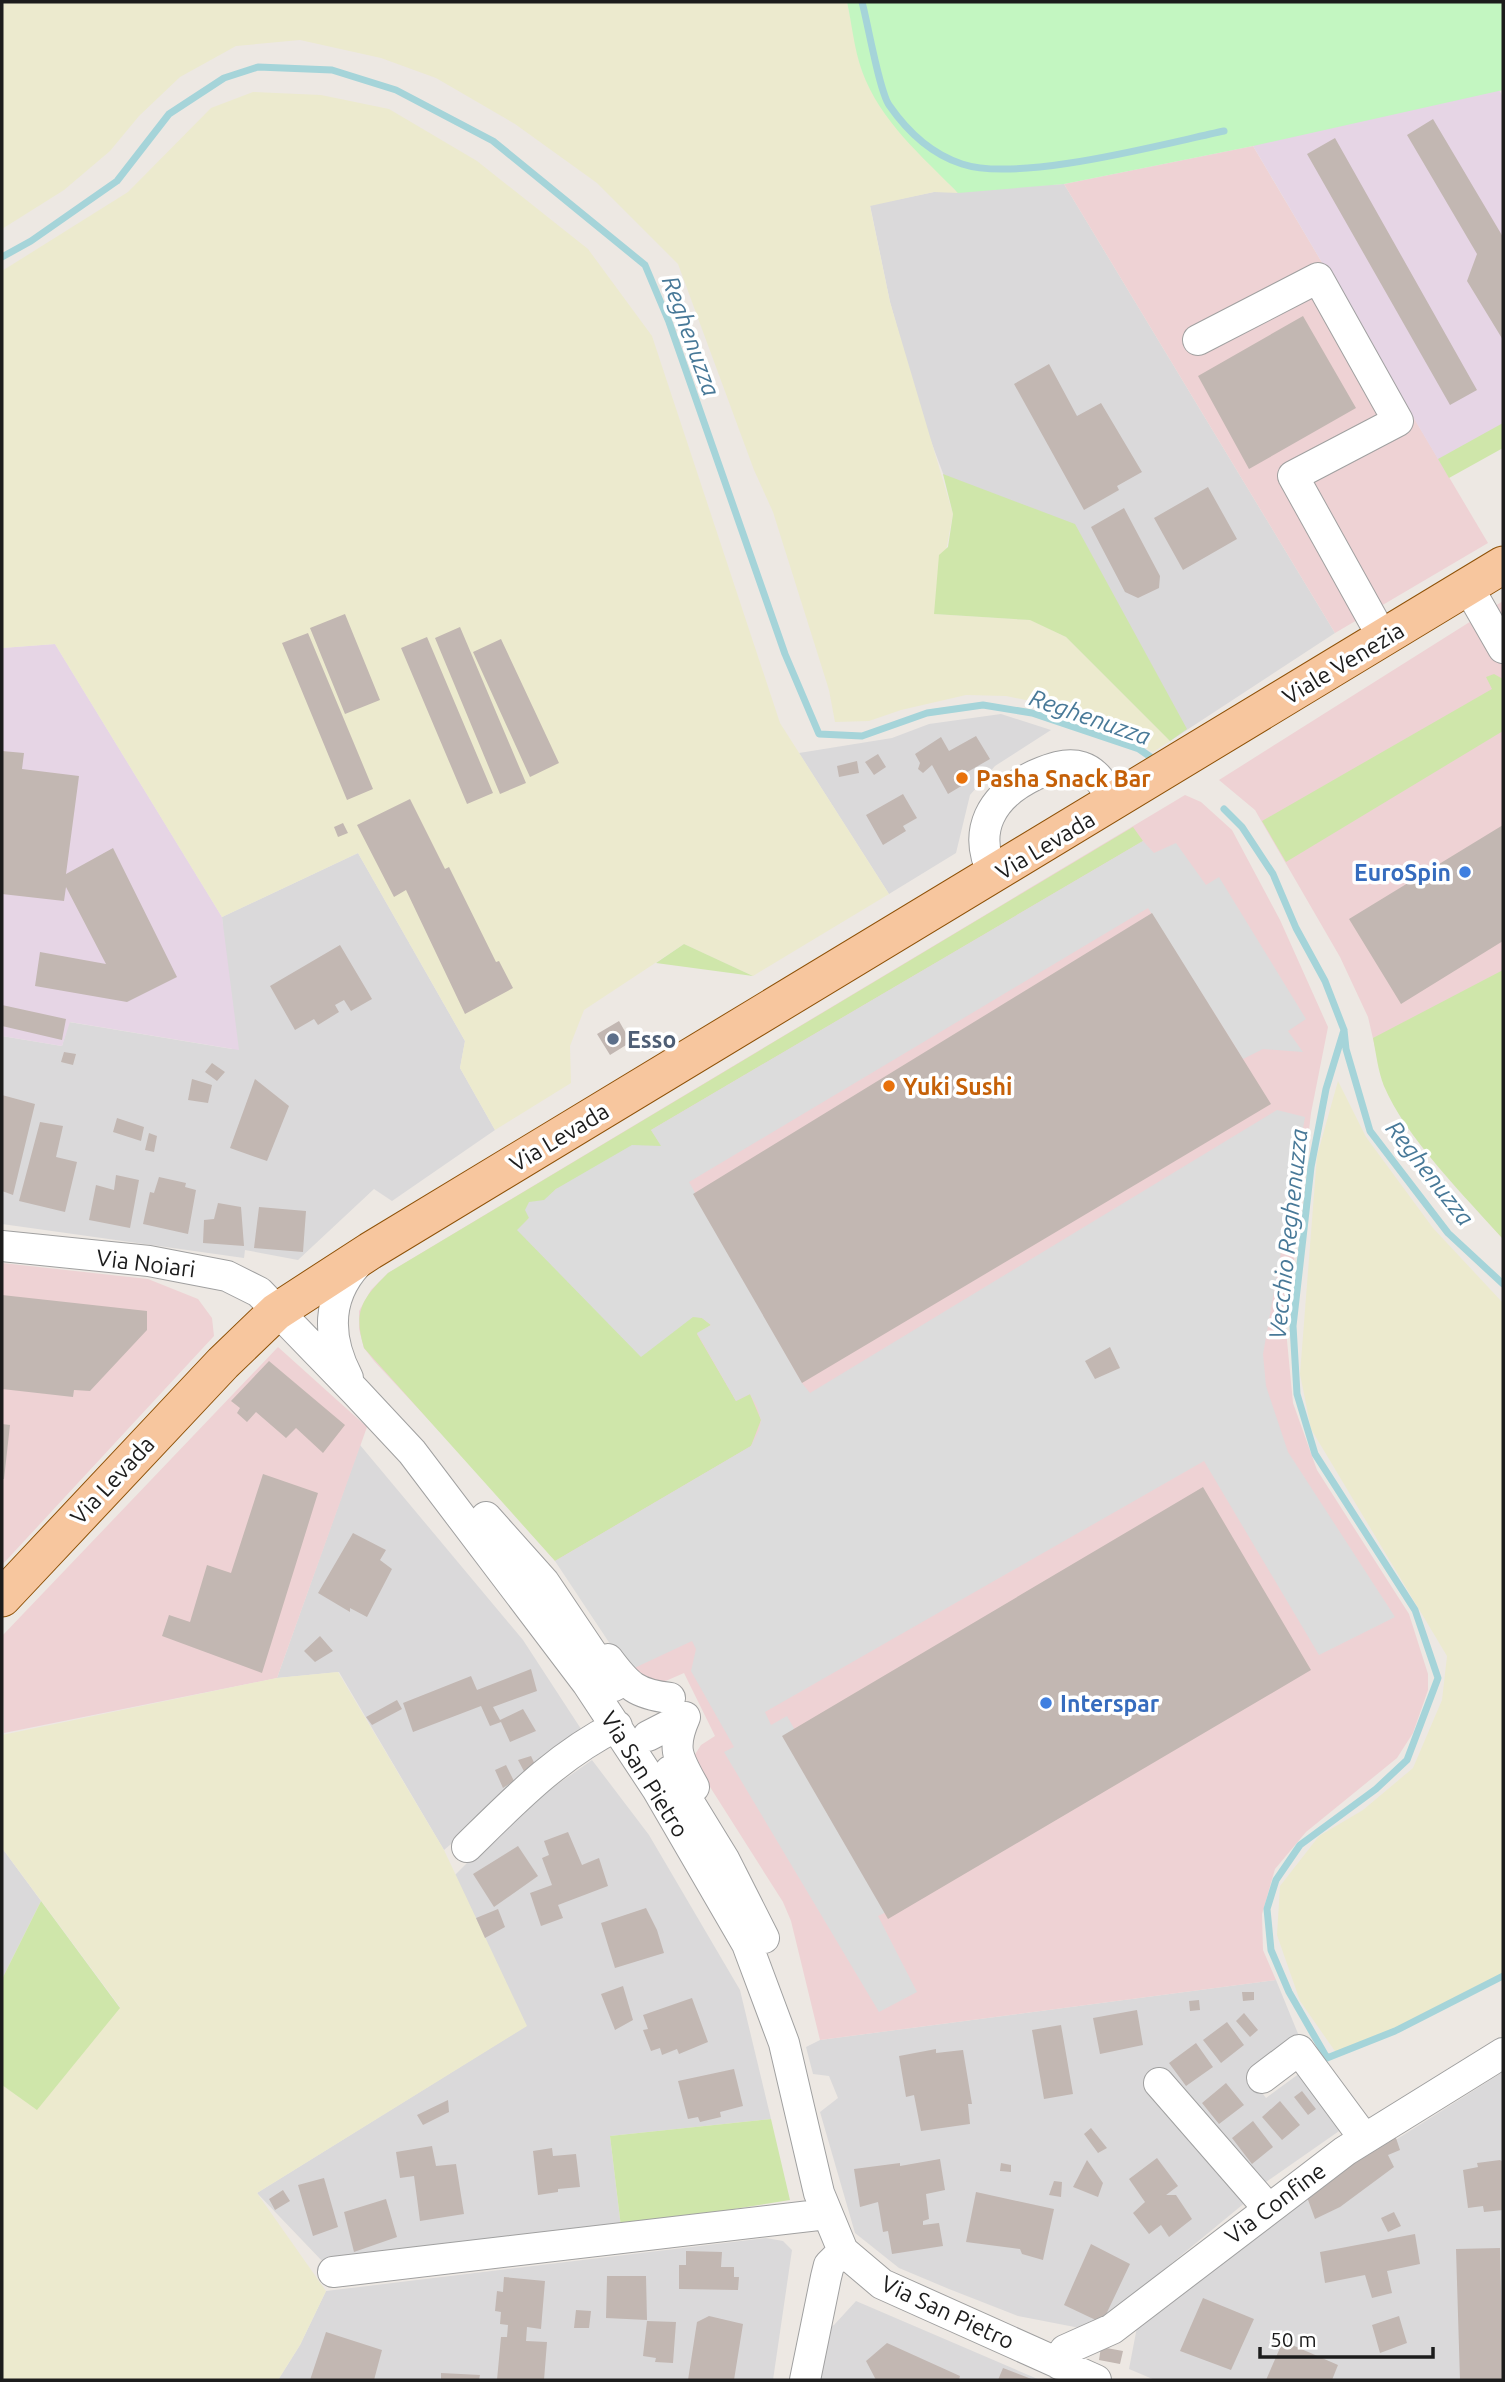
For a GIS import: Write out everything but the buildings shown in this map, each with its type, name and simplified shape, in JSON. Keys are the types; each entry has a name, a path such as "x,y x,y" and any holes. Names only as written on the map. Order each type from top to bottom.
{"main road":[{"name":"Viale Venezia","path":"1182,761 1503,565"},
{"name":"Via Levada","path":"2,1598 223,1363 276,1312 370,1251 1182,761"}],"street":[{"path":"1198,340 1318,278 1398,421 1293,476 1383,638"},
{"path":"1468,587 1503,648"},
{"path":"994,876 985,859 982,842 990,813 1003,795 1023,781 1053,767 1082,767 1097,776 1114,803"},
{"name":"Via Noiari","path":"2,1246 196,1268 227,1276 259,1292 276,1312"},
{"name":"Via San Pietro","path":"355,1391 335,1345 335,1299 342,1280 370,1251"},
{"name":"Via San Pietro","path":"276,1312 412,1452 544,1623 634,1728 694,1853 747,1944 785,2043 819,2193 843,2251 882,2284 1096,2380"},
{"path":"412,1452 472,1502 544,1582 634,1728 724,1859 763,1933 777,1988 785,2043"},
{"path":"544,1582 560,1590 625,1682 645,1695 677,1708"},
{"path":"467,1847 534,1781 590,1740 634,1728 677,1708"},
{"path":"677,1708 678,1759 725,1840 724,1859"},
{"path":"1262,2078 1298,2050 1364,2138"},
{"name":"Via Confine","path":"1059,2364 1065,2350 1112,2329 1267,2207 1364,2138 1503,2053"},
{"path":"1159,2083 1267,2207"},
{"path":"333,2272 827,2214"},
{"path":"805,2380 829,2265 843,2251"}],"shaded area":[{"path":"2,2 847,2 862,71 939,173 958,193 934,192 870,206 890,302 953,514 934,614 1031,620 1066,637 1170,741 1153,752 1093,718 1056,706 1006,696 966,695 901,710 869,721 835,722 829,690 773,512 754,470 678,264 597,183 515,124 436,78 381,58 300,40 236,46 180,77 139,116 110,151 64,190 2,229"},
{"path":"1487,69 1503,97 1503,439 1445,471 1236,117"},
{"path":"253,92 321,95 389,109 477,161 588,249 652,336 780,723 889,894 753,976 684,944 584,1010 570,1046 571,1083 495,1130 460,1068 465,1041 358,853 222,917 55,644 2,648 2,271 128,192 211,108"},
{"path":"1253,146 1488,543 1335,633 1064,184"},
{"path":"1064,184 1335,633 1170,741 947,484 923,420 890,302 870,205 934,192"},
{"path":"1503,601 1503,1239 1447,1176 1384,1086 1368,1017 1340,957 1255,810 1219,780"},
{"path":"55,644 222,917 239,1050 70,1022 62,1046 2,1036 2,648"},
{"path":"1001,714 1051,730 995,766 970,795 956,853 889,894 799,753 892,738 929,724"},
{"path":"1185,795 1201,802 1232,830 1280,920 1328,1027 1311,1113 1286,1330 1293,1403 1317,1470 1409,1614 1428,1674 1428,1690 1413,1733 1397,1758 1306,1832 1275,1869 1262,1914 1263,1950 1276,1980 820,2040 791,1921 783,1902 698,1768 694,1756 701,1745 715,1736 684,1673 661,1683 628,1671 566,1573 364,1348 359,1329 359,1311 371,1290 388,1273"},
{"path":"1143,841 1154,853 1176,843 1206,885 1219,877 1306,1019 1288,1031 1303,1052 1263,1049 1243,1059 1148,908 689,1182 810,1393 1277,1110 1305,1117 1263,1354 1266,1386 1288,1452 1395,1617 1319,1655 1204,1461 765,1712 771,1725 787,1716 895,1908 878,1916 917,1992 879,2012 724,1752 734,1747 691,1671 696,1649 692,1641 628,1671 555,1561 751,1446 761,1420 757,1407 750,1394 736,1401 697,1333 711,1325 702,1318 693,1317 641,1357 517,1230 529,1218 525,1210 529,1202 544,1200 556,1189 632,1145 661,1146 651,1130"},
{"path":"358,853 465,1041 460,1068 495,1130 392,1201 374,1189 298,1260 245,1250 244,1258 2,1224 2,1036 62,1046 69,1022 232,1049 222,917"},
{"path":"1338,1081 1366,1137 1433,1228 1503,1303 1503,1976 1395,2031 1337,2054 1300,2001 1277,1935 1280,1886 1319,1836 1363,1810 1413,1768 1442,1700 1447,1656 1311,1429 1300,1374 1317,1156"},
{"path":"2,1263 148,1279 198,1299 212,1318 214,1336 2,1565"},
{"path":"278,1347 367,1427 277,1678 4,1733 2,1636"},
{"path":"360,1445 523,1640 583,1732 444,1850 339,1672 277,1678"},
{"path":"338,1672 444,1850 527,2026 257,2193 326,2291 300,2345 278,2380 2,2380 2,2085 37,2109 120,2007 2,1848 2,1735 277,1678"},
{"path":"592,1760 649,1835 740,1990 771,2119 610,2136 621,2227 324,2263 257,2193 526,2026 455,1875 518,1812"},
{"path":"2,1848 41,1901 2,1979"},
{"path":"1276,1980 1299,2036 1249,2075 1266,2098 1300,2073 1342,2129 1263,2184 1165,2068 1147,2082 1247,2201 1127,2300 1085,2329 1018,2316 949,2289 899,2268 855,2233 820,2112 838,2098 829,2076 813,2074 806,2047 820,2040"},
{"path":"1503,2072 1503,2380 1155,2380 1129,2369 1137,2327 1272,2218"},
{"path":"766,2238 783,2241 792,2250 773,2380 278,2380 300,2345 326,2291"},
{"path":"856,2301 1040,2380 816,2380 824,2329 834,2325"}],"green space":[{"path":"847,2 1503,2 1503,90 1253,146 1064,184 958,193 903,137 870,89 859,63"},
{"path":"1503,423 1503,448 1449,478 1438,459"},
{"path":"943,474 1075,524 1187,729 1170,741 1066,637 1030,620 934,614 939,555 948,547 953,514"},
{"path":"1494,674 1503,679 1503,731 1286,862 1262,821 1492,689 1486,677"},
{"path":"1133,827 1143,841 651,1130 662,1146 556,1189 518,1230 641,1356 693,1316 702,1318 711,1325 697,1334 736,1401 750,1394 761,1420 751,1446 555,1561 364,1348 360,1315 372,1290 388,1273"},
{"path":"684,944 753,976 656,963"},
{"path":"1503,970 1503,1239 1438,1166 1393,1105 1384,1086 1373,1038"},
{"path":"41,1901 120,2008 37,2110 2,2085 2,1979"},
{"path":"771,2119 790,2200 621,2227 610,2136"}],"waterway":[{"path":"862,2 878,72 889,105 904,124 930,148 962,164 987,169 1054,165 1091,160 1224,131"},
{"name":"Reghenuzza","path":"2,257 31,241 117,181 169,114 224,78 258,67 332,70 396,90 493,141 645,265 669,322 785,654 819,734 862,736 927,713 983,705 1032,713 1139,749 1155,760"},
{"name":"Reghenuzza","path":"1224,809 1242,827 1273,874 1296,928 1325,981 1344,1030 1346,1049 1370,1131 1448,1233 1503,1284"},
{"name":"Vecchio Reghenuzza","path":"1344,1030 1326,1089 1311,1167 1293,1326 1297,1394 1315,1454 1415,1610 1438,1678 1407,1760 1376,1789 1300,1845 1276,1880 1267,1909 1271,1950 1289,1992 1327,2058 1395,2031 1503,1976"}],"place":[{"name":"Pasha Snack Bar","path":"962,778"},
{"name":"EuroSpin","path":"1465,872"},
{"name":"Esso","path":"613,1039"},
{"name":"Yuki Sushi","path":"889,1086"},
{"name":"Interspar","path":"1046,1703"}]}
